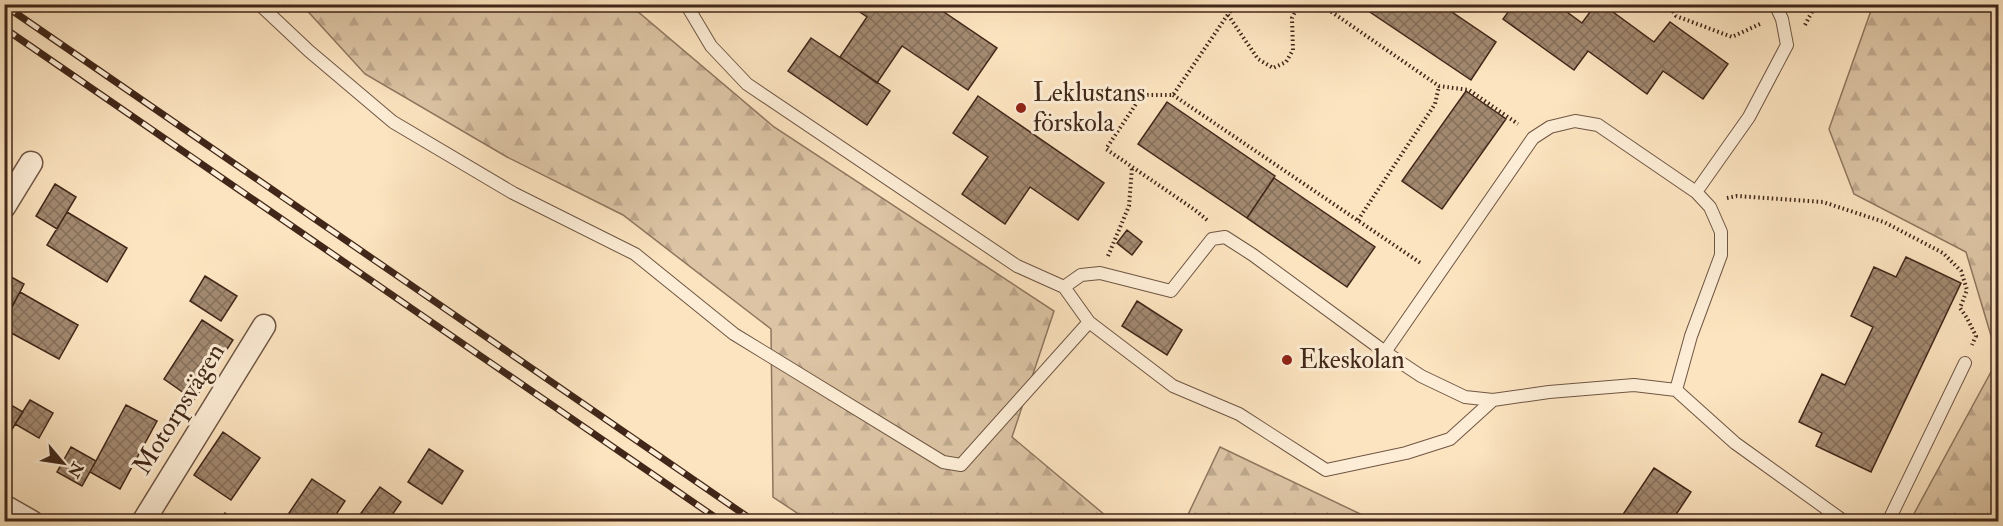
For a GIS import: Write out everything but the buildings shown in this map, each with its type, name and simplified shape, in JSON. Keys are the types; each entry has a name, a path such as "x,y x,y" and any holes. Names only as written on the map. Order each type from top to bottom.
{"street":[{"path":"4,207 31,164"},
{"name":"Motorpsvägen","path":"143,522 264,326"},
{"path":"4,506 32,522"}],"lane":[{"path":"259,4 309,51 393,122 513,193 634,254 734,334 943,462 961,465 1089,322"},
{"path":"686,4 711,46 747,84 1017,266 1064,287 1089,322 1173,386 1239,414 1326,470 1406,453 1450,439 1493,400"},
{"path":"1696,192 1749,117 1787,45 1777,9"},
{"path":"1385,352 1536,137 1550,127 1575,121 1598,125 1696,192 1710,207 1721,232 1721,255 1691,336 1676,390"},
{"path":"1064,287 1081,275 1100,273 1171,291 1212,239 1225,237 1385,352 1421,376 1465,397 1493,400 1549,392 1634,385 1676,390 1735,442 1845,522"},
{"path":"1888,522 1965,363"}],"path":[{"path":"1173,95 1235,4"},
{"path":"1228,15 1258,58 1273,68 1286,62 1293,50 1292,18 1299,4"},
{"path":"1320,4 1439,86 1469,90 1536,137"},
{"path":"1668,4 1676,16 1732,38 1777,9"},
{"path":"1358,220 1435,104 1439,86"},
{"path":"1225,237 1195,210 1106,149 1142,95 1173,95 1438,274"},
{"path":"1100,273 1129,206 1132,167"},
{"path":"1706,203 1737,196 1823,202 1884,222 1943,253 1960,270 1966,290 1960,308 1976,336 1965,363"}],"green space":[{"path":"302,5 630,5 774,127 1054,311 1012,437 1112,521 809,521 773,497 771,329 623,215 507,157 365,74"},
{"path":"1873,5 1998,5 1998,359 1966,252 1854,194 1829,129"},
{"path":"1998,359 1998,508 1992,521 1910,521"},
{"path":"1220,447 1375,521 1185,521"}],"railway":[{"path":"4,5 755,522"},
{"path":"4,28 722,522"}],"place":[{"name":"Leklustans förskola","path":"1021,108"},
{"name":"Ekeskolan","path":"1287,360"}]}
